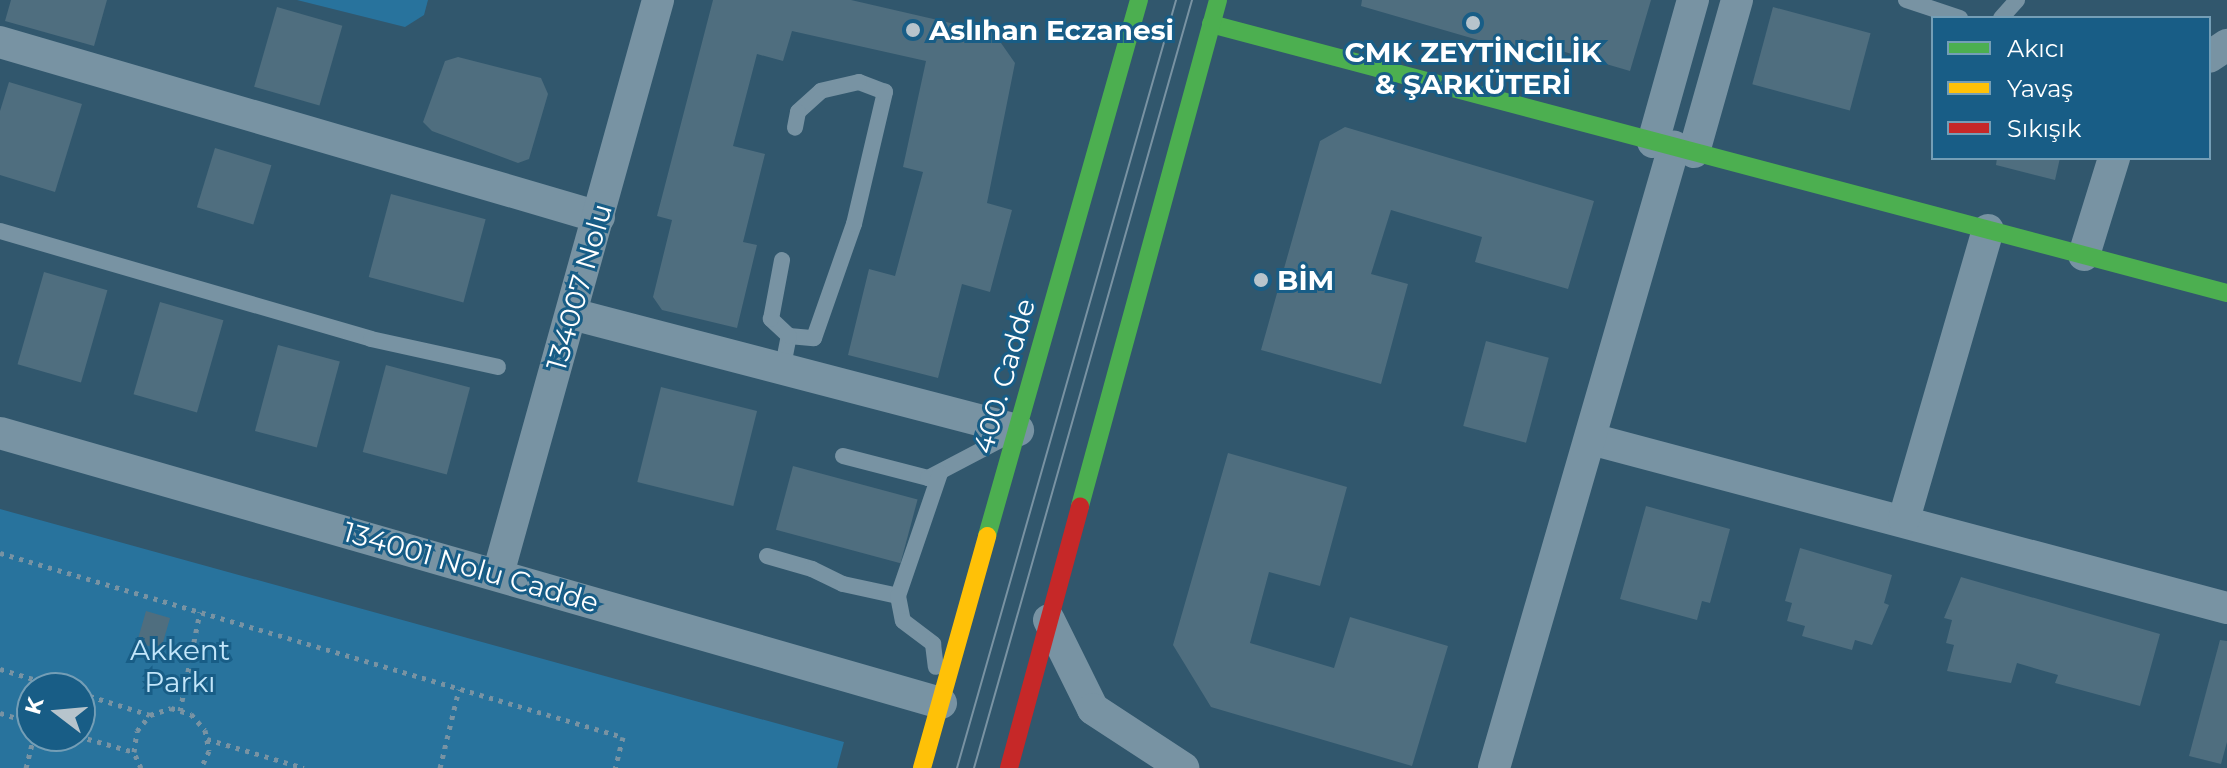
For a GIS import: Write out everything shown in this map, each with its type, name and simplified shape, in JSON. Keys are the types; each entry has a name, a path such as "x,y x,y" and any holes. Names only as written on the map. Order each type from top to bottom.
{"main road":[{"path":"1118,0 1138,3"},
{"path":"1009,768 1218,0"},
{"name":"400. Cadde","path":"922,768 1138,3"},
{"path":"1211,24 2227,293"}],"street":[{"name":"134007 Nolu","path":"498,574 658,0"},
{"path":"1673,147 1693,0"},
{"path":"1494,768 1673,147 1737,0"},
{"path":"0,42 599,217"},
{"path":"2084,255 2113,160"},
{"path":"1904,519 1988,230"},
{"path":"572,314 1018,430"},
{"name":"134001 Nolu Cadde","path":"0,433 941,703"},
{"path":"1591,439 1904,519 2227,608"},
{"path":"1049,620 1093,709 1181,768"}],"lane":[{"path":"1906,0 1954,16"},
{"path":"2003,16 2017,0"},
{"path":"782,260 771,319 789,336 814,338 854,224 885,92 859,82 821,91 798,112 795,128"},
{"path":"0,231 371,339 498,367"},
{"path":"782,371 789,336"},
{"path":"843,456 928,478 1018,430"},
{"path":"940,473 898,596 903,621 933,644 941,703"},
{"path":"767,556 843,584 898,596"}],"path":[{"path":"0,553 623,737 615,768"},
{"path":"180,711 200,612"},
{"path":"440,768 459,689"},
{"path":"96,698 150,715 180,711 191,714 207,739 209,751 201,768"},
{"path":"141,768 134,752 137,731 150,715"},
{"path":"207,739 304,768"},
{"path":"96,741 134,752"}],"green space":[{"path":"297,0 428,0 424,15 405,27"},
{"name":"Akkent Parkı","path":"0,509 844,742 837,768 0,768"}],"building":[{"path":"11,0 107,0 94,46 5,21"},
{"path":"713,0 851,0 994,33 1015,63 987,203 1012,210 990,292 962,284 938,378 848,355 869,269 895,276 923,172 903,167 926,61 792,31 783,61 757,54 733,146 765,154 743,242 757,245 737,328 662,310 653,297 672,220 657,216"},
{"path":"1362,0 1651,0 1630,71 1521,39 1516,51 1361,6"},
{"path":"277,7 342,26 319,106 254,87"},
{"path":"1773,7 1871,33 1850,110 1752,84"},
{"path":"458,57 541,78 548,94 529,159 518,163 432,131 423,122 445,61"},
{"path":"9,82 82,104 55,192 0,175 0,111"},
{"path":"1345,127 1594,201 1568,289 1475,262 1482,237 1391,210 1371,274 1408,284 1381,384 1261,350 1320,141"},
{"path":"215,148 271,165 253,225 197,207"},
{"path":"1997,160 2060,160 2055,180 1996,165"},
{"path":"391,194 486,219 463,302 369,277"},
{"path":"44,272 107,290 81,382 18,364"},
{"path":"160,302 223,320 197,412 134,394"},
{"path":"1486,341 1549,358 1526,443 1463,426"},
{"path":"278,345 340,362 317,448 255,431"},
{"path":"386,365 470,388 447,474 363,452"},
{"path":"661,387 757,411 733,506 637,482"},
{"path":"1228,453 1347,487 1320,586 1269,572 1250,643 1334,668 1350,617 1448,646 1412,766 1211,707 1173,645"},
{"path":"793,466 918,499 901,563 776,530"},
{"path":"1646,506 1730,529 1710,603 1702,601 1697,620 1620,599"},
{"path":"1800,548 1892,575 1884,603 1889,605 1872,645 1855,640 1852,650 1802,636 1805,626 1787,621 1792,603 1785,601"},
{"path":"1961,577 2160,634 2140,706 2055,683 2058,675 2017,663 2011,683 1947,671 1954,645 1946,643 1952,620 1944,618"},
{"path":"146,611 170,618 161,650 137,643"},
{"path":"2220,640 2227,641 2227,742 2221,764 2189,756"}],"tram line":[{"path":"957,768 1176,0"},
{"path":"974,768 1192,0"}],"traffic: fast":[{"path":"987,536 1139,0"},
{"path":"1080,506 1218,0"},
{"path":"1211,24 2227,293"}],"traffic: slow":[{"path":"922,768 987,536"}],"traffic: jam":[{"path":"1009,768 1080,506"}],"place":[{"name":"CMK ZEYTİNCİLİK & ŞARKÜTERİ","path":"1473,23"},
{"name":"Aslıhan Eczanesi","path":"913,30"},
{"name":"BİM","path":"1261,280"}]}
